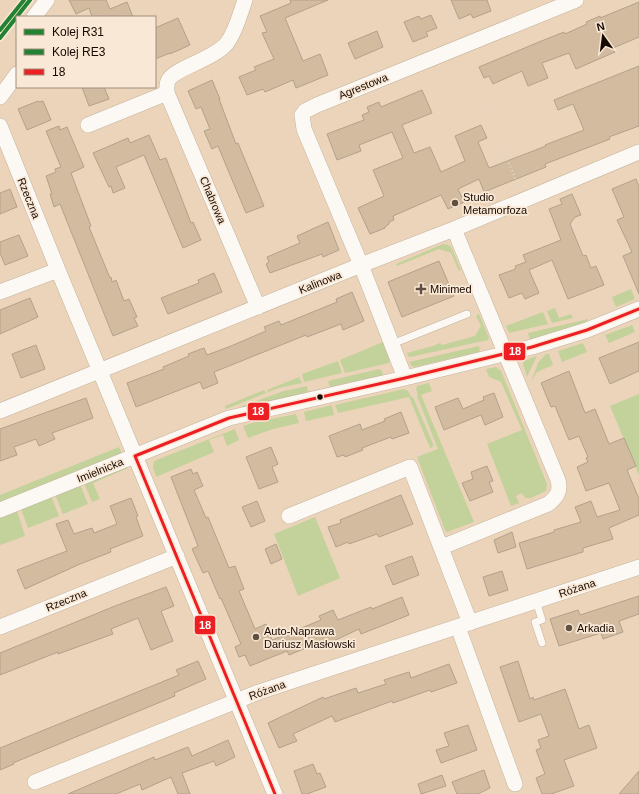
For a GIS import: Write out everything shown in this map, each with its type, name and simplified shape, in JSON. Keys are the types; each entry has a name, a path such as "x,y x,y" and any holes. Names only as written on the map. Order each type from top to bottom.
{"street":[{"path":"35,16 47,0"},
{"path":"88,125 167,93 167,81 170,77 179,71 213,55 227,43 234,32 245,0"},
{"name":"Agrestowa","path":"361,265 304,129 302,115 305,111 317,104 576,0"},
{"path":"0,97 16,75"},
{"name":"Chabrowa","path":"167,93 258,307"},
{"name":"Rzeczna","path":"0,126 275,794"},
{"name":"Kalinowa","path":"0,411 454,229 639,152"},
{"path":"442,547 548,504 556,497 559,488 558,480 454,229"},
{"path":"361,265 408,381"},
{"path":"0,292 58,270"},
{"name":"Imielnicka","path":"0,510 230,418 408,381 505,353 532,347 587,330 639,309"},
{"path":"289,516 410,467 442,547 464,625 515,784"},
{"name":"Rzeczna","path":"0,627 177,556"},
{"name":"Różana","path":"35,782 259,692 639,567"}],"lane":[{"path":"392,344 467,314"},
{"path":"536,602 542,620 535,622 542,643"}],"path":[{"path":"444,0 459,38"},
{"path":"466,55 521,191"},
{"path":"408,381 435,445 435,448 415,456"}],"green space":[{"path":"443,244 451,247 461,270 459,271 451,253 439,249 397,266 396,264"},
{"path":"631,289 635,299 616,307 612,297"},
{"path":"555,308 559,318 571,314 573,318 552,323 547,311"},
{"path":"543,312 548,324 509,333 506,326"},
{"path":"479,314 489,338 488,340 410,357 408,356 407,353 440,343 442,345 475,336 481,326 476,316"},
{"path":"588,319 586,322 530,340 528,333"},
{"path":"632,325 635,332 609,343 605,335"},
{"path":"383,342 390,358 389,363 345,373 340,360"},
{"path":"583,343 587,352 562,362 558,351"},
{"path":"479,346 480,352 414,367 409,362"},
{"path":"546,354 549,354 553,365 537,372 531,382 538,363"},
{"path":"537,356 527,377 523,364 524,361"},
{"path":"338,361 342,373 304,382 302,374"},
{"path":"496,367 501,371 547,484 546,491 531,498 525,498 522,493 516,496 519,503 511,506 487,444 522,430 501,382 489,377 486,369"},
{"path":"379,369 382,371 383,375 330,387 328,381"},
{"path":"299,377 302,383 268,392 267,390"},
{"path":"429,383 432,391 421,395 474,522 447,532 417,457 438,449 417,396 416,389 417,386"},
{"path":"307,386 308,392 241,408 242,406 284,391"},
{"path":"404,389 408,391 411,397 413,397 433,447 430,448 409,397 338,413 335,405"},
{"path":"264,390 266,393 226,409 225,406"},
{"path":"639,394 639,475 610,406"},
{"path":"332,405 334,415 306,421 304,412"},
{"path":"296,414 299,423 273,429 248,438 243,426 256,422"},
{"path":"235,429 239,440 227,446 223,435 209,440 214,452 156,477 153,467 154,461"},
{"path":"119,447 123,456 0,506 0,495"},
{"path":"127,467 128,468 93,483 100,499 92,502 83,480"},
{"path":"79,482 88,504 63,514 54,492"},
{"path":"50,493 59,516 28,528 20,506"},
{"path":"16,508 25,536 0,545 0,514"},
{"path":"315,517 340,578 298,596 274,534"}],"building":[{"path":"69,0 106,0 110,9 127,2 133,16 92,16 89,8 76,14"},
{"path":"290,0 328,0 285,18 303,61 320,54 328,75 296,88 293,80 265,92 263,89 247,95 239,77 256,70 254,67 274,59 262,33 267,32 260,16 291,3"},
{"path":"451,0 487,0 491,11 473,18 471,14 459,19"},
{"path":"639,2 639,37 613,48 615,52 576,69 569,53 542,63 548,78 528,86 522,71 493,84 489,76 484,78 479,67 564,32 565,34 587,24 586,22 600,16 600,18"},
{"path":"431,15 437,28 426,32 428,36 413,42 404,22 419,16 421,19"},
{"path":"178,18 190,45 156,59 156,28"},
{"path":"377,31 383,47 355,59 348,43"},
{"path":"639,66 639,126 545,164 546,167 484,192 479,179 458,189 464,202 448,209 441,195 393,216 394,220 389,222 385,228 370,234 358,208 384,196 373,170 403,158 392,132 359,145 361,151 337,160 327,134 364,120 362,115 369,112 367,107 379,102 381,107 422,90 432,113 402,125 414,153 430,147 441,172 465,161 455,136 481,125 487,138 478,142 489,168 584,130 573,104 558,110 554,100"},
{"path":"212,80 236,144 238,143 264,206 246,213 218,146 212,149 204,131 210,129 201,107 196,109 188,91"},
{"path":"82,88 104,88 109,99 89,106"},
{"path":"38,101 43,101 51,120 27,130 18,109"},
{"path":"59,126 60,130 67,127 84,167 71,173 91,226 89,227 112,282 116,280 124,301 129,299 137,317 134,318 138,326 113,336 60,204 54,207 50,194 52,194 46,176 56,172 55,169 61,167 46,131"},
{"path":"149,135 160,160 166,158 191,223 193,222 201,240 183,248 144,155 116,167 125,188 113,193 111,186 109,187 93,153 128,138 130,143"},
{"path":"636,179 639,187 639,294 623,256 632,252 617,220 624,217 612,189"},
{"path":"10,189 17,207 0,214 0,193"},
{"path":"572,194 581,215 575,217 570,224 583,256 586,255 591,268 596,266 604,285 568,299 552,260 529,270 539,293 525,299 522,293 509,298 499,275 513,270 516,268 515,266 526,262 523,255 561,240 549,209 562,204 560,199"},
{"path":"328,222 339,250 323,257 322,254 270,273 266,264 269,262 267,257 300,243 297,236"},
{"path":"19,235 28,256 5,265 0,253 0,242"},
{"name":"Minimed","path":"439,261 454,296 402,317 388,282"},
{"path":"214,273 222,292 168,314 161,298 199,283 198,280"},
{"path":"352,292 364,321 343,330 341,324 307,337 306,335 214,372 218,383 203,389 200,382 136,407 127,383 164,369 163,367 189,356 188,354 204,348 207,355 231,346 266,331 264,327 279,321 281,325 337,302 336,299"},
{"path":"30,298 38,317 0,334 0,310"},
{"path":"639,342 639,371 610,384 599,358"},
{"path":"36,345 45,369 21,378 12,354"},
{"path":"569,371 585,413 595,409 609,444 624,438 636,466 627,470 639,499 639,515 609,528 613,539 583,548 583,552 527,569 519,543 581,522 575,507 591,501 597,517 620,510 609,483 586,491 577,467 588,462 586,458 588,457 579,436 569,440 555,406 551,407 541,383"},
{"path":"494,393 503,417 485,425 481,415 444,430 435,407 458,398 463,409 484,400 483,397"},
{"path":"86,398 93,418 52,433 55,439 39,446 36,439 14,447 17,455 0,461 0,429"},
{"path":"401,412 409,433 392,439 391,437 375,443 362,448 363,450 345,457 344,455 337,457 329,436 360,424 362,430 385,421 384,419"},
{"path":"271,447 278,464 272,467 278,482 259,489 246,457"},
{"path":"487,466 493,481 489,482 493,492 470,501 462,483 473,479 471,472"},
{"path":"191,469 193,474 197,472 203,486 194,490 206,518 208,517 229,568 235,566 244,589 239,591 255,629 266,624 272,640 321,620 319,616 333,610 338,620 402,597 409,615 361,634 359,629 325,645 323,641 289,655 287,651 250,666 245,655 239,657 235,647 241,644 221,598 220,599 208,571 203,573 192,549 198,546 171,477"},
{"path":"401,495 413,524 379,537 377,534 336,547 328,527 341,523 340,520"},
{"path":"131,498 138,516 136,517 143,536 110,549 111,552 80,564 25,589 17,570 67,551 56,524 68,520 74,534 92,528 94,533 117,524 110,506"},
{"path":"257,501 265,521 251,527 242,507"},
{"path":"512,532 516,547 498,553 494,540"},
{"path":"276,544 282,559 271,564 265,549"},
{"path":"412,556 419,575 393,585 385,566"},
{"path":"502,571 508,590 489,596 483,577"},
{"path":"166,587 174,606 161,611 173,641 151,650 138,618 111,629 113,634 58,654 58,652 0,675 0,653"},
{"path":"639,596 639,614 619,621 623,632 603,639 601,633 559,646 550,619 578,610 580,615"},
{"path":"198,661 206,679 174,693 175,696 13,763 14,764 0,770 0,748 179,675 176,670"},
{"path":"518,661 530,699 533,697 534,700 565,689 579,729 589,725 597,748 564,760 574,786 551,794 542,794 536,778 545,774 536,750 541,748 538,740 549,736 541,714 519,722 500,667"},
{"path":"449,664 457,683 431,692 430,690 393,703 392,701 335,722 332,716 293,734 297,741 279,748 268,723 323,697 324,699 356,688 358,693 386,684 384,680 409,672 411,678"},
{"path":"468,725 477,750 441,763 436,750 449,746 444,733"},
{"path":"228,740 235,757 216,766 214,761 182,773 190,794 178,794 171,777 142,790 140,784 116,794 68,794 154,757 155,760 188,747 192,756"},
{"path":"313,764 317,774 320,773 326,787 307,794 302,794 294,771"},
{"path":"484,770 490,788 478,794 457,794 452,782"},
{"path":"639,771 639,794 619,794"},
{"path":"442,775 446,786 421,794 418,784"}],"rail line":[{"name":"RE3","path":"0,30 24,0"},
{"name":"R31","path":"17,16 30,0"},
{"name":"R31","path":"0,38 16,18"}],"transit line":[{"name":"18","path":"135,456 229,418 405,378 532,347 587,330 639,309"},
{"name":"18","path":"135,456 275,794"}],"place":[{"name":"Studio Metamorfoza","path":"455,203"},
{"name":"Minimed","path":"421,289"},
{"name":"Arkadia","path":"569,628"},
{"name":"Auto-Naprawa Dariusz Masłowski","path":"256,637"}]}
